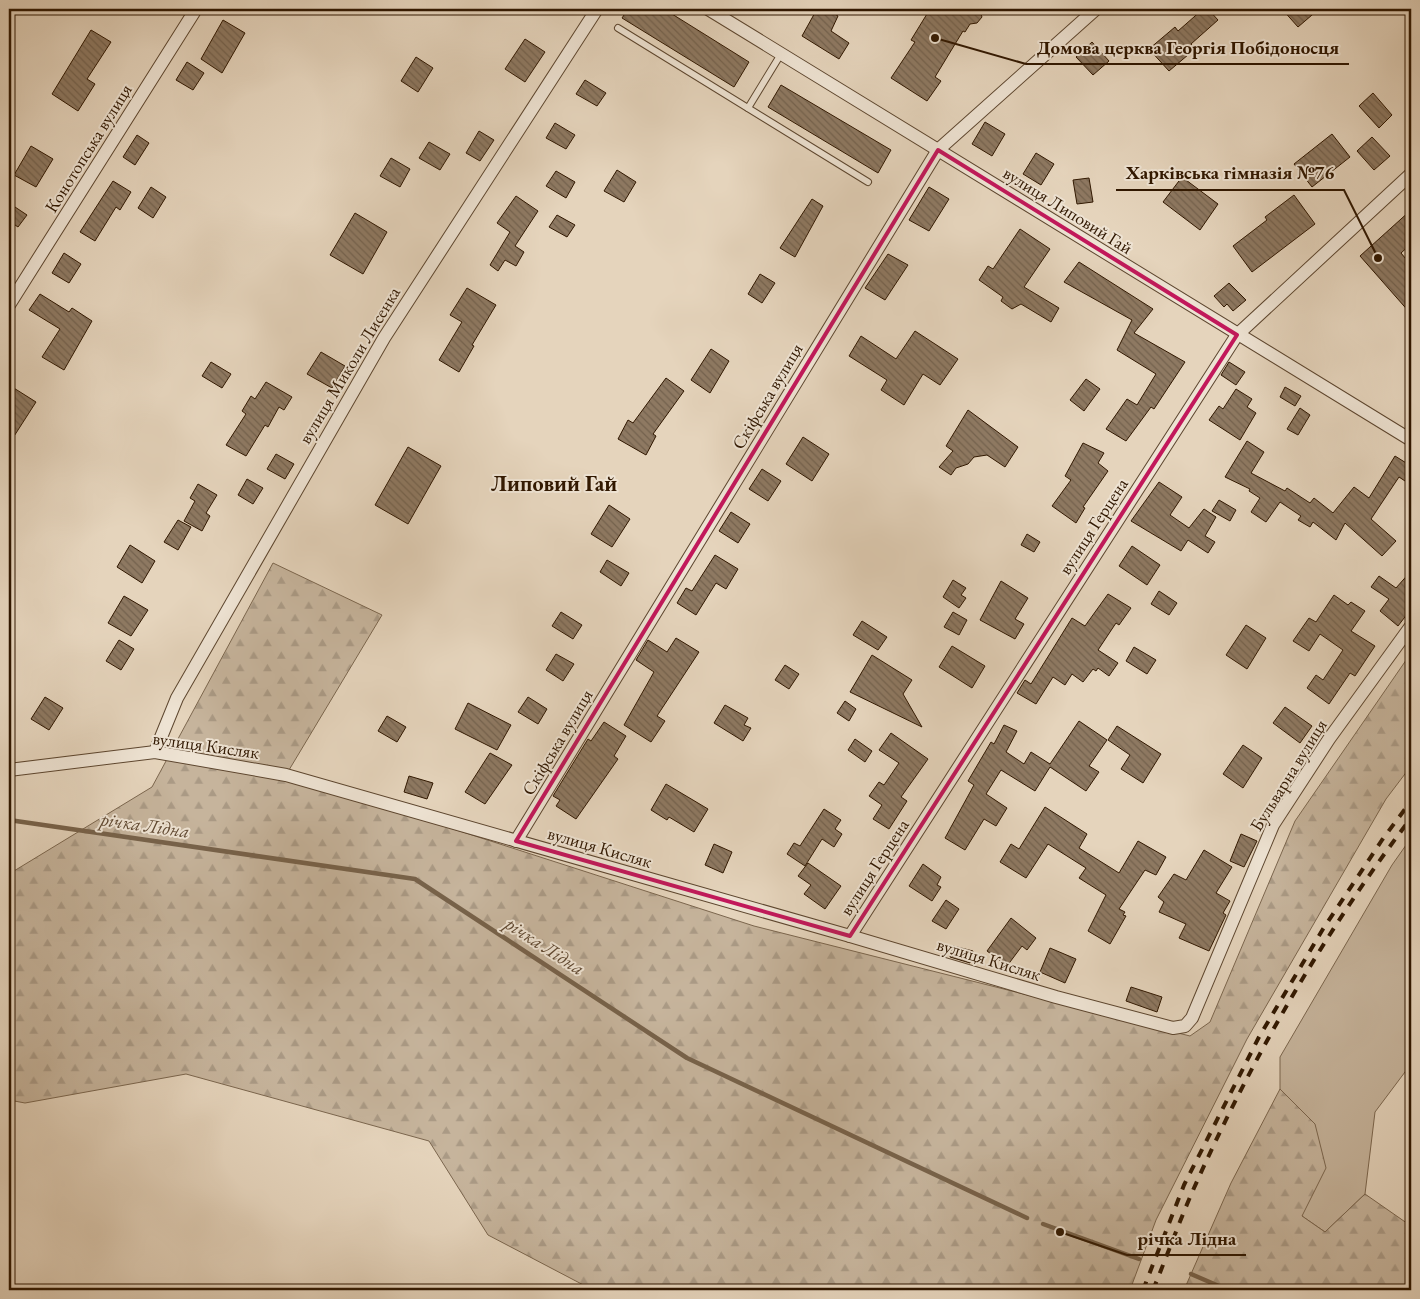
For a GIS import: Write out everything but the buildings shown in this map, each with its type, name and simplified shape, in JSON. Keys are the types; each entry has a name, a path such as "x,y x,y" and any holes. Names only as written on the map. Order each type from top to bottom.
{"street":[{"name":"Конотопська вулиця","path":"9,305 196,9"},
{"name":"вулиця Миколи Лисенка","path":"156,752 176,698 384,338 596,9"},
{"name":"вулиця Липовий Гай","path":"708,9 1411,440"},
{"name":"Скіфська вулиця","path":"516,841 938,150 1096,9"},
{"name":"вулиця Герцена","path":"850,936 1237,334 1411,174"},
{"name":"Бульварна вулиця","path":"1173,1028 1185,1026 1192,1018 1273,825 1329,739 1411,626"},
{"name":"вулиця Кисляк","path":"9,770 156,752 286,775 850,936 1056,997 1173,1028"}],"lane":[{"path":"618,28 868,182"},
{"path":"748,108 781,54"}],"highlighted area":[{"path":"938,150 1237,335 850,936 516,841"}],"green space":[{"path":"273,563 382,615 286,775 754,926 1190,1036 1210,1022 1295,821 1411,653 1411,766 1386,799 1247,1039 1156,1220 1130,1290 593,1290 488,1235 429,1141 186,1074 25,1103 9,1100 9,874 152,787"},
{"path":"1411,838 1411,1064 1375,1112 1365,1194 1325,1232 1302,1216 1280,1089 1280,1057 1392,865"},
{"path":"1280,1089 1315,1124 1326,1168 1302,1216 1325,1232 1365,1194 1411,1226 1411,1290 1184,1290 1231,1183"}],"waterway":[{"name":"річка Лідна","path":"9,820 415,879 687,1058 1027,1218"},
{"name":"річка Лідна","path":"1043,1224 1139,1259"},
{"name":"річка Лідна","path":"1191,1274 1228,1290"}],"railway":[{"path":"1143,1290 1184,1185 1259,1037 1323,929 1382,840 1411,801"},
{"path":"1153,1290 1183,1214 1216,1139 1265,1044 1320,950 1349,905 1411,818"}],"place":[{"name":"Домова церква Георгія Побідоносця","path":"935,38"},
{"name":"Харківська гімназія №76","path":"1378,258"},
{"name":"річка Лідна","path":"1060,1232"}],"district":[{"name":"Липовий Гай","path":"554,483"}]}
